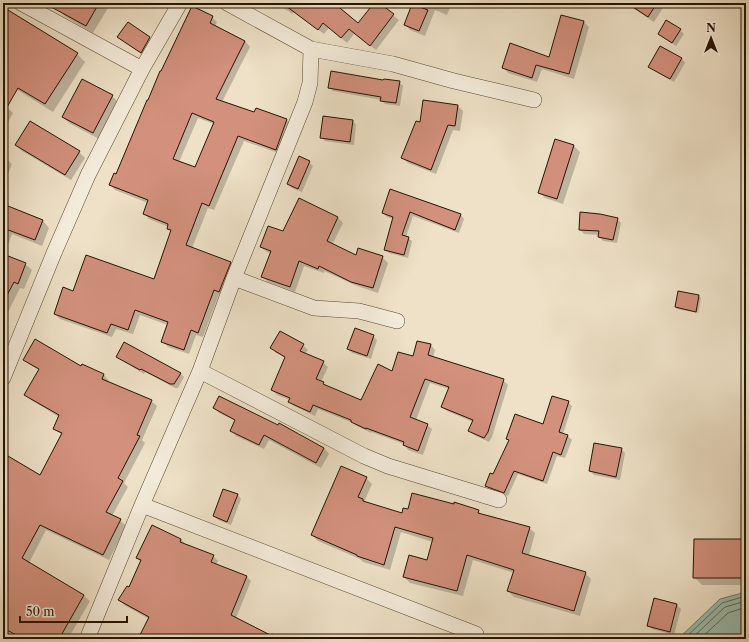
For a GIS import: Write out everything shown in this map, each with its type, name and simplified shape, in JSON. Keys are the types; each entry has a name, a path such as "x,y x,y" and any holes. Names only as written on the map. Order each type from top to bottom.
{"street":[{"path":"21,3 142,69"},
{"path":"3,378 54,253 88,175 142,69 180,3"},
{"path":"227,3 312,49 393,64 454,81 534,100"},
{"path":"87,639 142,505 200,371 234,278 305,102 310,82 312,49"},
{"path":"234,278 314,308 359,311 397,321"},
{"path":"200,371 364,456 388,466 499,500"},
{"path":"142,505 476,634"}],"water":[{"path":"746,592 746,639 678,639 720,599"}],"building":[{"path":"44,3 99,3 86,26"},
{"path":"282,3 334,3 358,23 374,3 379,3 394,14 370,46 349,29 341,38 323,23 318,30"},
{"path":"627,3 657,3 648,17"},
{"path":"412,4 428,10 419,31 404,25"},
{"path":"192,6 213,16 210,23 245,41 216,99 254,112 256,108 287,119 276,150 238,136 209,206 202,203 186,245 231,262 219,292 214,290 198,333 191,330 184,350 161,342 168,322 135,310 128,330 111,324 107,333 54,314 63,287 73,291 86,255 154,279 171,230 167,229 168,224 143,214 148,200 109,185 114,173 116,174 147,100","holes":["192,113 214,122 195,167 173,159"]},
{"path":"8,10 78,53 45,104 18,88 3,114 3,19"},
{"path":"561,15 584,21 569,74 536,65 532,78 502,68 510,43 549,57"},
{"path":"666,20 681,29 672,43 658,34"},
{"path":"128,22 150,37 141,53 117,37"},
{"path":"660,46 682,58 670,79 648,67"},
{"path":"331,71 383,80 400,81 396,103 380,101 381,97 328,88"},
{"path":"82,79 113,95 93,133 62,117"},
{"path":"423,100 458,105 455,126 448,125 431,170 401,158 416,121 420,122"},
{"path":"323,116 353,120 350,142 320,138"},
{"path":"30,121 80,151 65,175 15,145"},
{"path":"555,139 574,145 557,199 538,193"},
{"path":"299,156 310,161 298,189 287,184"},
{"path":"390,189 461,214 455,230 410,212 402,235 409,237 404,255 384,250 393,217 382,213"},
{"path":"299,198 338,217 327,241 356,255 358,248 383,256 373,288 351,282 319,266 318,269 299,261 290,287 261,277 271,251 260,247 268,226 283,231"},
{"path":"3,204 43,220 35,240 3,228"},
{"path":"580,212 618,218 613,240 598,237 599,231 579,230"},
{"path":"3,254 26,263 18,284 14,282 3,303"},
{"path":"678,291 699,295 696,312 675,307"},
{"path":"355,328 374,335 367,356 347,349"},
{"path":"280,331 304,344 300,351 324,361 316,379 324,382 323,384 361,400 378,364 392,371 398,352 413,356 417,341 431,344 428,355 504,379 488,432 484,438 468,431 473,420 441,407 449,387 425,379 410,417 428,424 418,451 403,445 404,442 366,429 351,422 351,420 313,405 310,412 288,402 290,398 271,390 285,357 270,348"},
{"path":"35,339 81,366 82,364 104,374 102,379 152,400 137,435 140,436 118,478 123,481 106,512 121,519 103,555 40,525 22,558 84,595 59,639 24,639 3,628 3,463 8,456 40,475 62,433 53,429 59,415 24,395 39,369 23,360"},
{"path":"124,342 181,373 174,384 170,384 116,357"},
{"path":"219,396 278,425 279,423 324,448 316,463 264,435 259,445 230,431 235,420 213,408"},
{"path":"552,396 569,401 559,432 568,435 561,455 553,452 543,481 514,471 504,493 485,486 490,473 493,474 509,440 506,439 515,414 543,424"},
{"path":"594,443 622,448 616,477 589,471"},
{"path":"341,466 367,477 358,497 363,499 363,501 402,513 403,508 408,509 412,493 454,504 454,502 479,510 478,513 530,527 522,553 586,572 574,611 507,591 514,570 467,555 457,591 403,577 409,555 427,560 433,538 395,527 384,565 357,556 311,535"},
{"path":"223,489 238,494 227,522 213,516"},
{"path":"152,525 181,539 180,542 214,555 211,562 247,576 231,615 278,639 148,639 140,635 149,617 118,600 127,586 129,587 141,560 136,558"},
{"path":"694,539 746,539 746,578 693,578"},
{"path":"654,598 677,604 670,632 647,626"}]}
